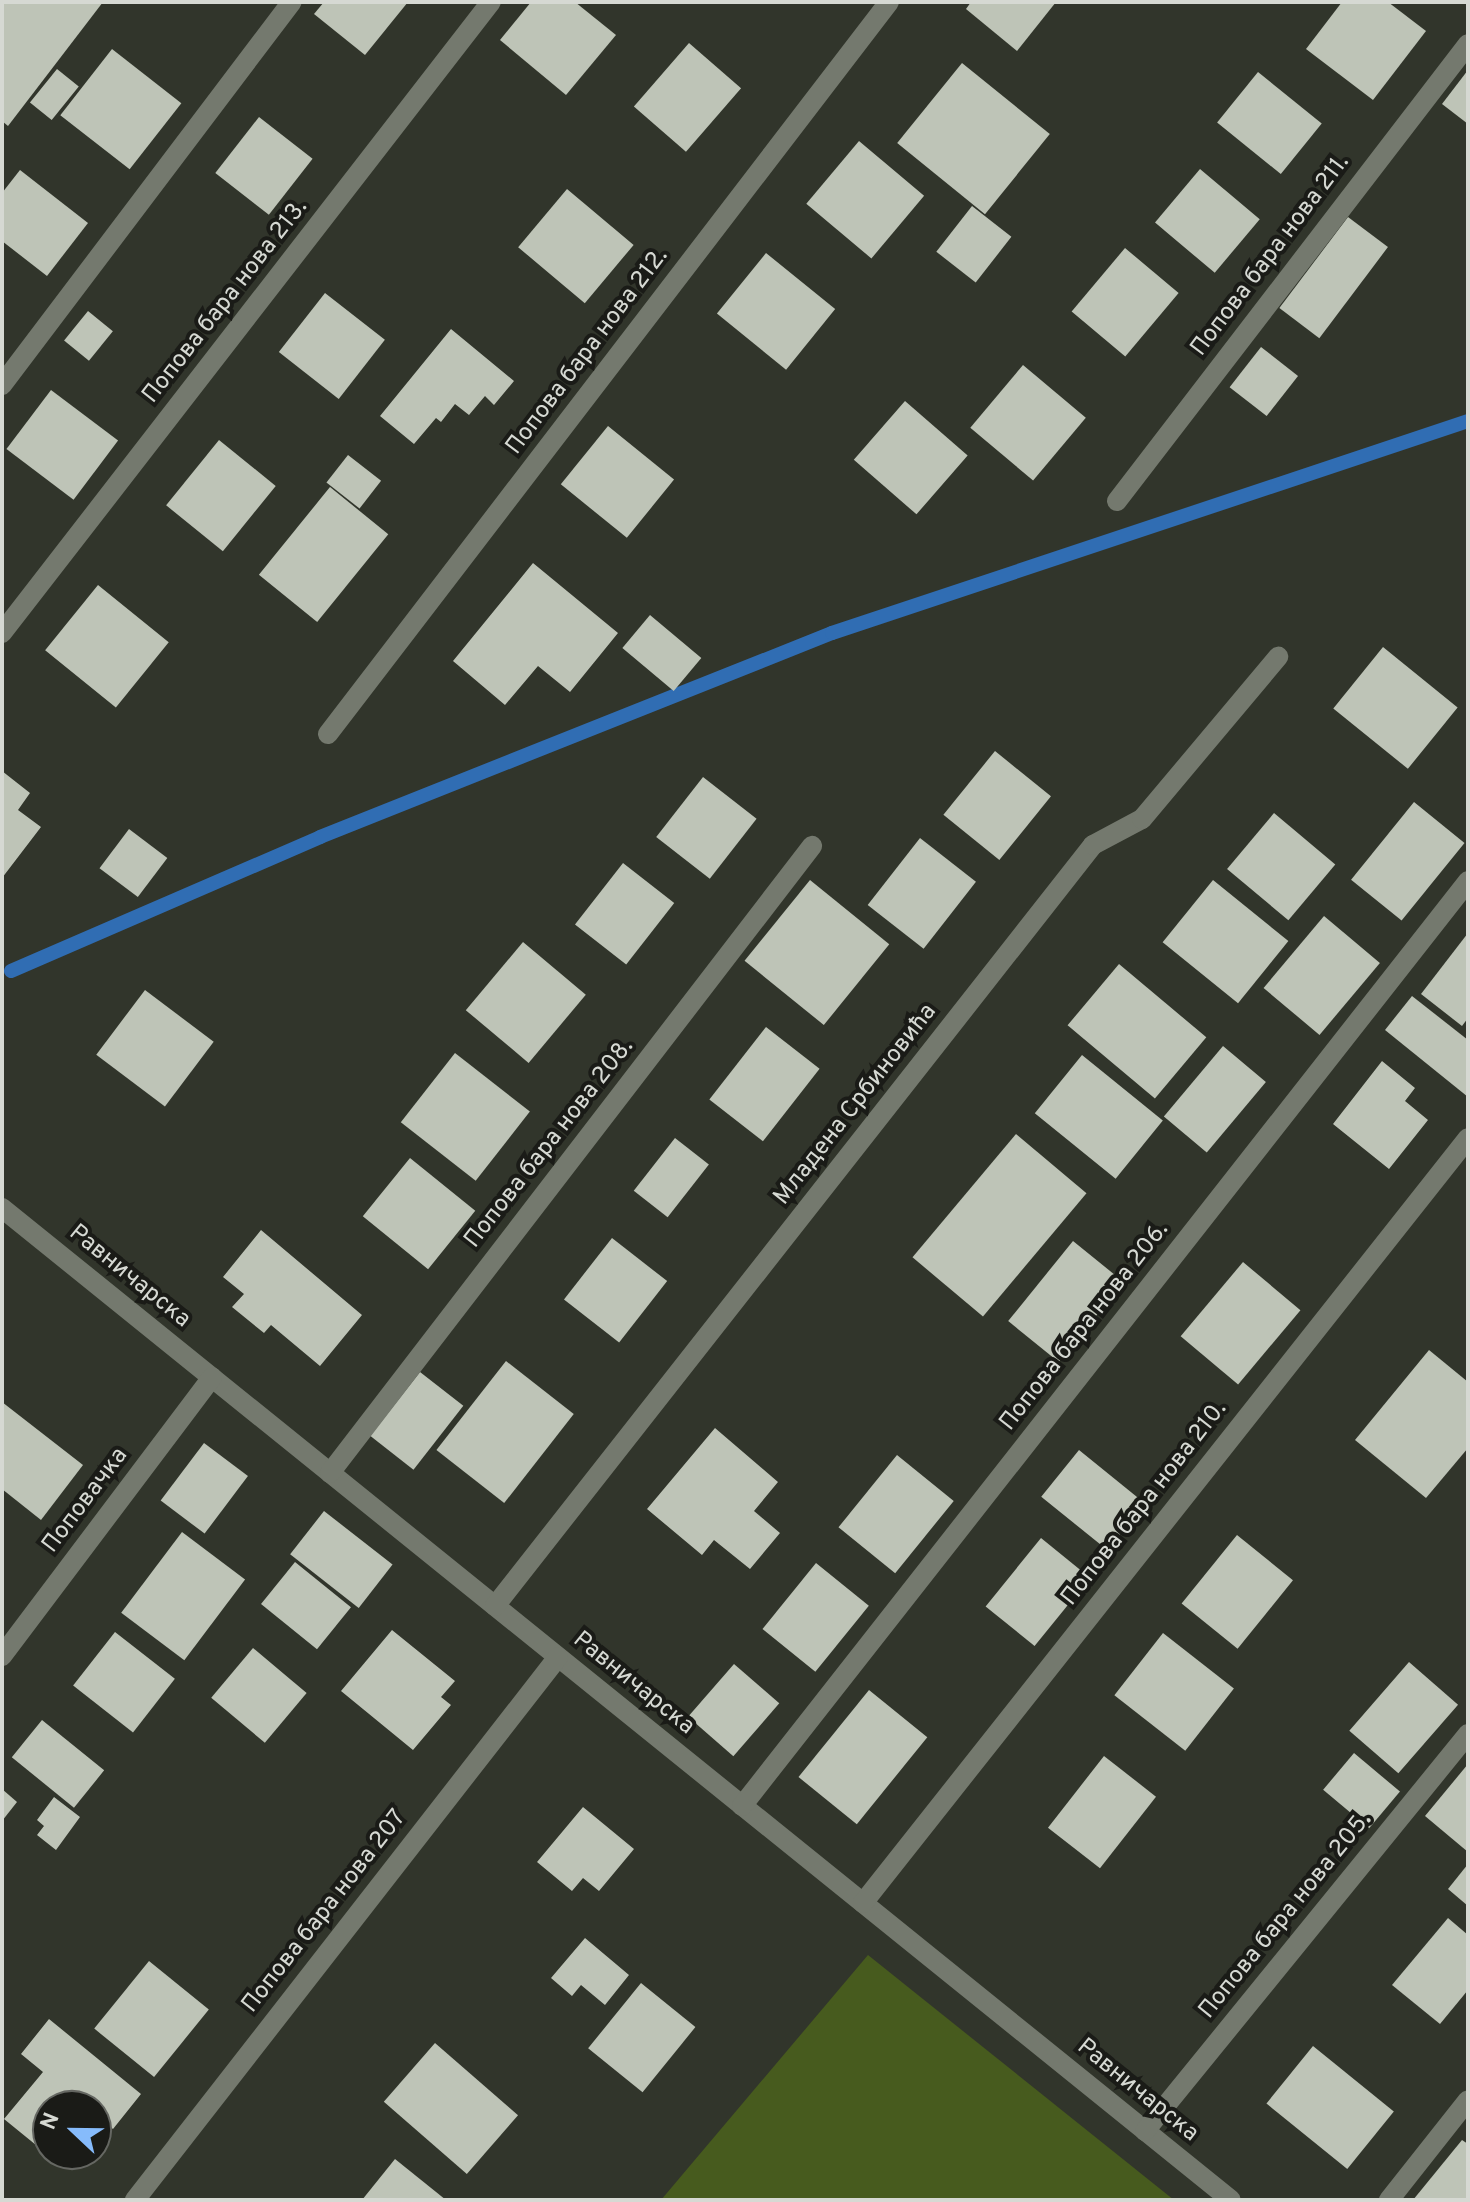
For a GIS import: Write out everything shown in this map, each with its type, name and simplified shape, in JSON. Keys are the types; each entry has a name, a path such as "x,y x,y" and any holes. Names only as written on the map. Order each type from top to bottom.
{"street":[{"path":"2,385 292,2"},
{"name":"Попова бара нова 213.","path":"2,633 491,2"},
{"name":"Попова бара нова 212.","path":"328,734 889,2"},
{"name":"Попова бара нова 211.","path":"1117,501 1468,44"},
{"name":"Младена Србиновића","path":"495,1606 1093,845 1142,819 1278,657"},
{"name":"Попова бара нова 208.","path":"330,1473 812,846"},
{"name":"Попова бара нова 206.","path":"742,1806 1468,881"},
{"name":"Попова бара нова 210.","path":"863,1903 1468,1138"},
{"name":"Равничарска","path":"2,1208 1231,2200"},
{"name":"Поповачка","path":"2,1656 212,1377"},
{"name":"Попова бара нова 207","path":"135,2200 558,1657"},
{"name":"Попова бара нова 205.","path":"1145,2131 1468,1734"},
{"path":"1389,2200 1468,2100"}],"green space":[{"path":"868,1955 1174,2200 661,2200"}],"building":[{"path":"2,2 103,2 8,126 2,121"},
{"path":"324,2 408,2 365,55 314,14"},
{"path":"531,2 575,2 616,35 566,95 500,40"},
{"path":"971,2 1056,2 1017,51 966,9"},
{"path":"1342,2 1388,2 1426,31 1373,100 1306,49"},
{"path":"689,43 741,88 686,152 634,106"},
{"path":"112,49 181,103 130,169 60,115"},
{"path":"962,63 1050,134 985,214 897,143"},
{"path":"57,69 79,87 52,120 30,102"},
{"path":"1468,70 1468,124 1442,104"},
{"path":"1258,72 1322,124 1281,174 1217,123"},
{"path":"259,117 313,159 269,215 215,173"},
{"path":"859,141 924,196 871,258 806,204"},
{"path":"1200,169 1260,219 1215,273 1155,223"},
{"path":"20,170 88,223 47,276 2,241 2,193"},
{"path":"567,189 634,245 585,303 518,247"},
{"path":"972,206 1011,237 976,282 936,252"},
{"path":"1348,217 1388,247 1319,338 1279,308"},
{"path":"1125,248 1179,293 1125,357 1072,312"},
{"path":"766,253 835,309 786,370 717,314"},
{"path":"325,293 385,340 339,399 279,352"},
{"path":"88,311 113,331 89,361 64,341"},
{"path":"451,329 514,381 494,405 485,396 469,415 455,404 441,422 436,418 414,444 380,416"},
{"path":"1261,347 1298,376 1267,416 1230,387"},
{"path":"1023,365 1086,418 1033,481 970,428"},
{"path":"51,390 118,441 74,500 6,449"},
{"path":"905,401 968,455 916,514 854,460"},
{"path":"608,426 674,479 627,538 561,484"},
{"path":"219,440 276,486 223,551 166,505"},
{"path":"348,455 381,481 360,508 326,483"},
{"path":"330,487 388,534 317,622 259,575"},
{"path":"533,563 618,633 570,692 538,666 505,705 453,661"},
{"path":"98,585 169,642 116,708 45,650"},
{"path":"650,615 701,658 674,691 622,648"},
{"path":"1383,647 1458,707 1408,769 1333,708"},
{"path":"995,751 1051,796 999,860 943,815"},
{"path":"2,771 30,793 18,810 41,827 2,878"},
{"path":"703,777 757,819 710,879 656,837"},
{"path":"1414,802 1465,843 1402,921 1351,880"},
{"path":"1274,813 1335,864 1288,920 1227,869"},
{"path":"129,829 167,858 138,897 100,868"},
{"path":"920,838 976,882 924,949 868,905"},
{"path":"623,863 674,903 626,964 575,924"},
{"path":"810,880 889,944 824,1025 745,961"},
{"path":"1213,880 1288,941 1238,1003 1163,942"},
{"path":"1324,916 1380,963 1319,1035 1264,988"},
{"path":"1468,933 1468,1018 1462,1026 1421,994"},
{"path":"523,942 586,995 529,1063 466,1010"},
{"path":"1119,964 1206,1037 1155,1099 1068,1025"},
{"path":"145,990 214,1042 165,1106 96,1055"},
{"path":"1412,996 1468,1040 1468,1097 1385,1030"},
{"path":"766,1027 820,1069 763,1141 709,1099"},
{"path":"1223,1046 1266,1082 1207,1152 1164,1116"},
{"path":"455,1053 530,1111 476,1181 401,1122"},
{"path":"1082,1055 1163,1120 1116,1179 1035,1113"},
{"path":"1382,1061 1415,1088 1405,1101 1428,1120 1389,1169 1333,1124"},
{"path":"1016,1134 1086,1193 983,1316 913,1257"},
{"path":"675,1138 709,1164 668,1217 634,1191"},
{"path":"410,1158 475,1211 428,1269 363,1216"},
{"path":"261,1230 362,1315 320,1366 271,1325 264,1333 232,1307 244,1294 223,1277"},
{"path":"612,1238 667,1281 619,1343 564,1299"},
{"path":"1073,1241 1124,1282 1059,1362 1008,1321"},
{"path":"1243,1262 1300,1310 1238,1385 1181,1336"},
{"path":"1429,1350 1468,1382 1468,1448 1426,1498 1355,1440"},
{"path":"506,1361 574,1414 504,1503 436,1450"},
{"path":"420,1372 463,1406 413,1470 370,1436"},
{"path":"2,1402 83,1465 41,1520 2,1489"},
{"path":"715,1428 778,1482 754,1511 780,1533 750,1569 714,1540 702,1555 647,1509"},
{"path":"204,1443 248,1476 205,1534 161,1501"},
{"path":"1079,1450 1145,1503 1107,1550 1041,1497"},
{"path":"897,1455 954,1501 895,1573 838,1527"},
{"path":"324,1511 393,1565 359,1608 290,1554"},
{"path":"182,1532 245,1580 184,1660 121,1613"},
{"path":"1237,1535 1293,1580 1238,1649 1182,1603"},
{"path":"1041,1538 1090,1578 1035,1646 986,1606"},
{"path":"295,1562 351,1607 317,1649 261,1604"},
{"path":"816,1563 869,1606 815,1672 763,1629"},
{"path":"392,1630 455,1681 441,1697 451,1705 413,1750 341,1691"},
{"path":"115,1632 175,1679 133,1732 73,1686"},
{"path":"1163,1633 1234,1688 1185,1751 1114,1695"},
{"path":"253,1648 307,1693 265,1743 211,1698"},
{"path":"1409,1662 1458,1705 1398,1773 1349,1731"},
{"path":"734,1664 779,1703 733,1756 688,1717"},
{"path":"869,1690 927,1737 857,1824 799,1777"},
{"path":"42,1720 104,1770 74,1808 12,1757"},
{"path":"1354,1753 1400,1792 1369,1828 1323,1790"},
{"path":"1104,1756 1156,1797 1100,1868 1048,1828"},
{"path":"1468,1764 1468,1852 1425,1816"},
{"path":"2,1789 17,1802 2,1821"},
{"path":"54,1797 80,1817 56,1850 37,1835 44,1826 37,1820"},
{"path":"583,1807 634,1849 599,1891 583,1878 572,1891 537,1862"},
{"path":"1468,1864 1468,1906 1448,1889"},
{"path":"1448,1918 1468,1935 1468,1990 1440,2024 1392,1985"},
{"path":"585,1938 629,1975 605,2005 581,1985 572,1996 551,1978"},
{"path":"149,1961 209,2009 154,2077 94,2029"},
{"path":"641,1983 695,2027 643,2092 588,2048"},
{"path":"49,2019 141,2094 113,2129 112,2090 32,2090 32,2142 4,2119 43,2072 21,2054"},
{"path":"435,2043 518,2115 467,2174 384,2102"},
{"path":"1313,2046 1394,2111 1347,2169 1266,2104"},
{"path":"1462,2140 1468,2144 1468,2200 1413,2200"},
{"path":"395,2159 446,2200 362,2200"}],"waterway":[{"path":"11,971 320,837 832,633 1468,421"}]}
